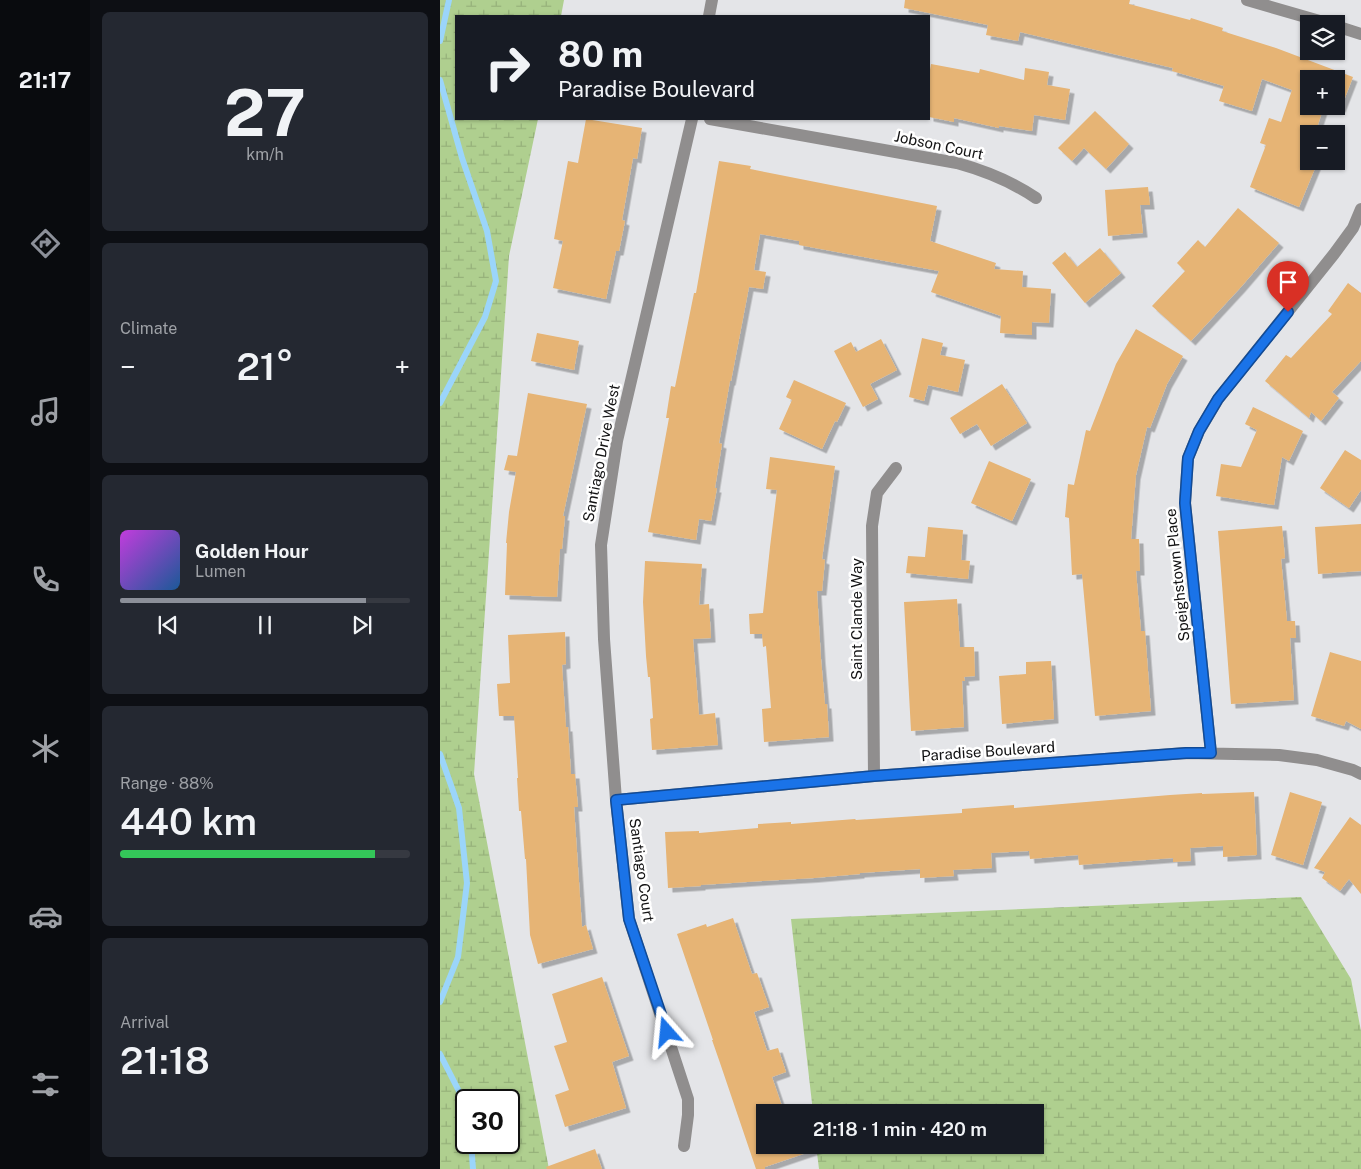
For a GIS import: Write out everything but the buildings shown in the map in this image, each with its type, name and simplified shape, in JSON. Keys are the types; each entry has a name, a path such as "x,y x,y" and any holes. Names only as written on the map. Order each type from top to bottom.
{"street":[{"path":"709,15 712,0"},
{"path":"1248,0 1300,15"},
{"path":"1345,29 1361,34"},
{"name":"Santiago Drive West","path":"616,800 604,639 600,545 617,441 692,120"},
{"name":"Jobson Court","path":"716,120 957,163 979,169 1018,185 1036,198"},
{"name":"Speighstown Place","path":"1211,753 1185,503 1188,458 1199,431 1218,399 1334,254 1352,228 1361,209"},
{"name":"Saint Clande Way","path":"874,776 872,526 877,493 896,468"},
{"name":"Paradise Boulevard","path":"616,800 874,776 1186,753 1279,755 1317,760 1361,774"},
{"name":"Santiago Court","path":"616,800 629,919 688,1099 684,1146"}],"green space":[{"path":"440,0 564,0 561,15 455,15 455,120 538,120 509,256 474,774 549,1169 440,1169"},
{"path":"1301,897 1351,979 1361,1031 1361,1169 819,1169 817,1154 1044,1154 1044,1104 812,1104 791,919"}],"waterway":[{"path":"440,41 449,0"},
{"path":"440,80 462,158 487,231 496,281 485,317 440,403"},
{"path":"440,754 459,808 467,883 458,957 440,1002"},
{"path":"440,1054 458,1089"},
{"path":"472,1154 473,1169"}],"route":[{"path":"667,1032 629,919 616,800 874,776 1186,753 1211,753 1185,503 1188,458 1199,431 1218,399 1288,312"}]}
